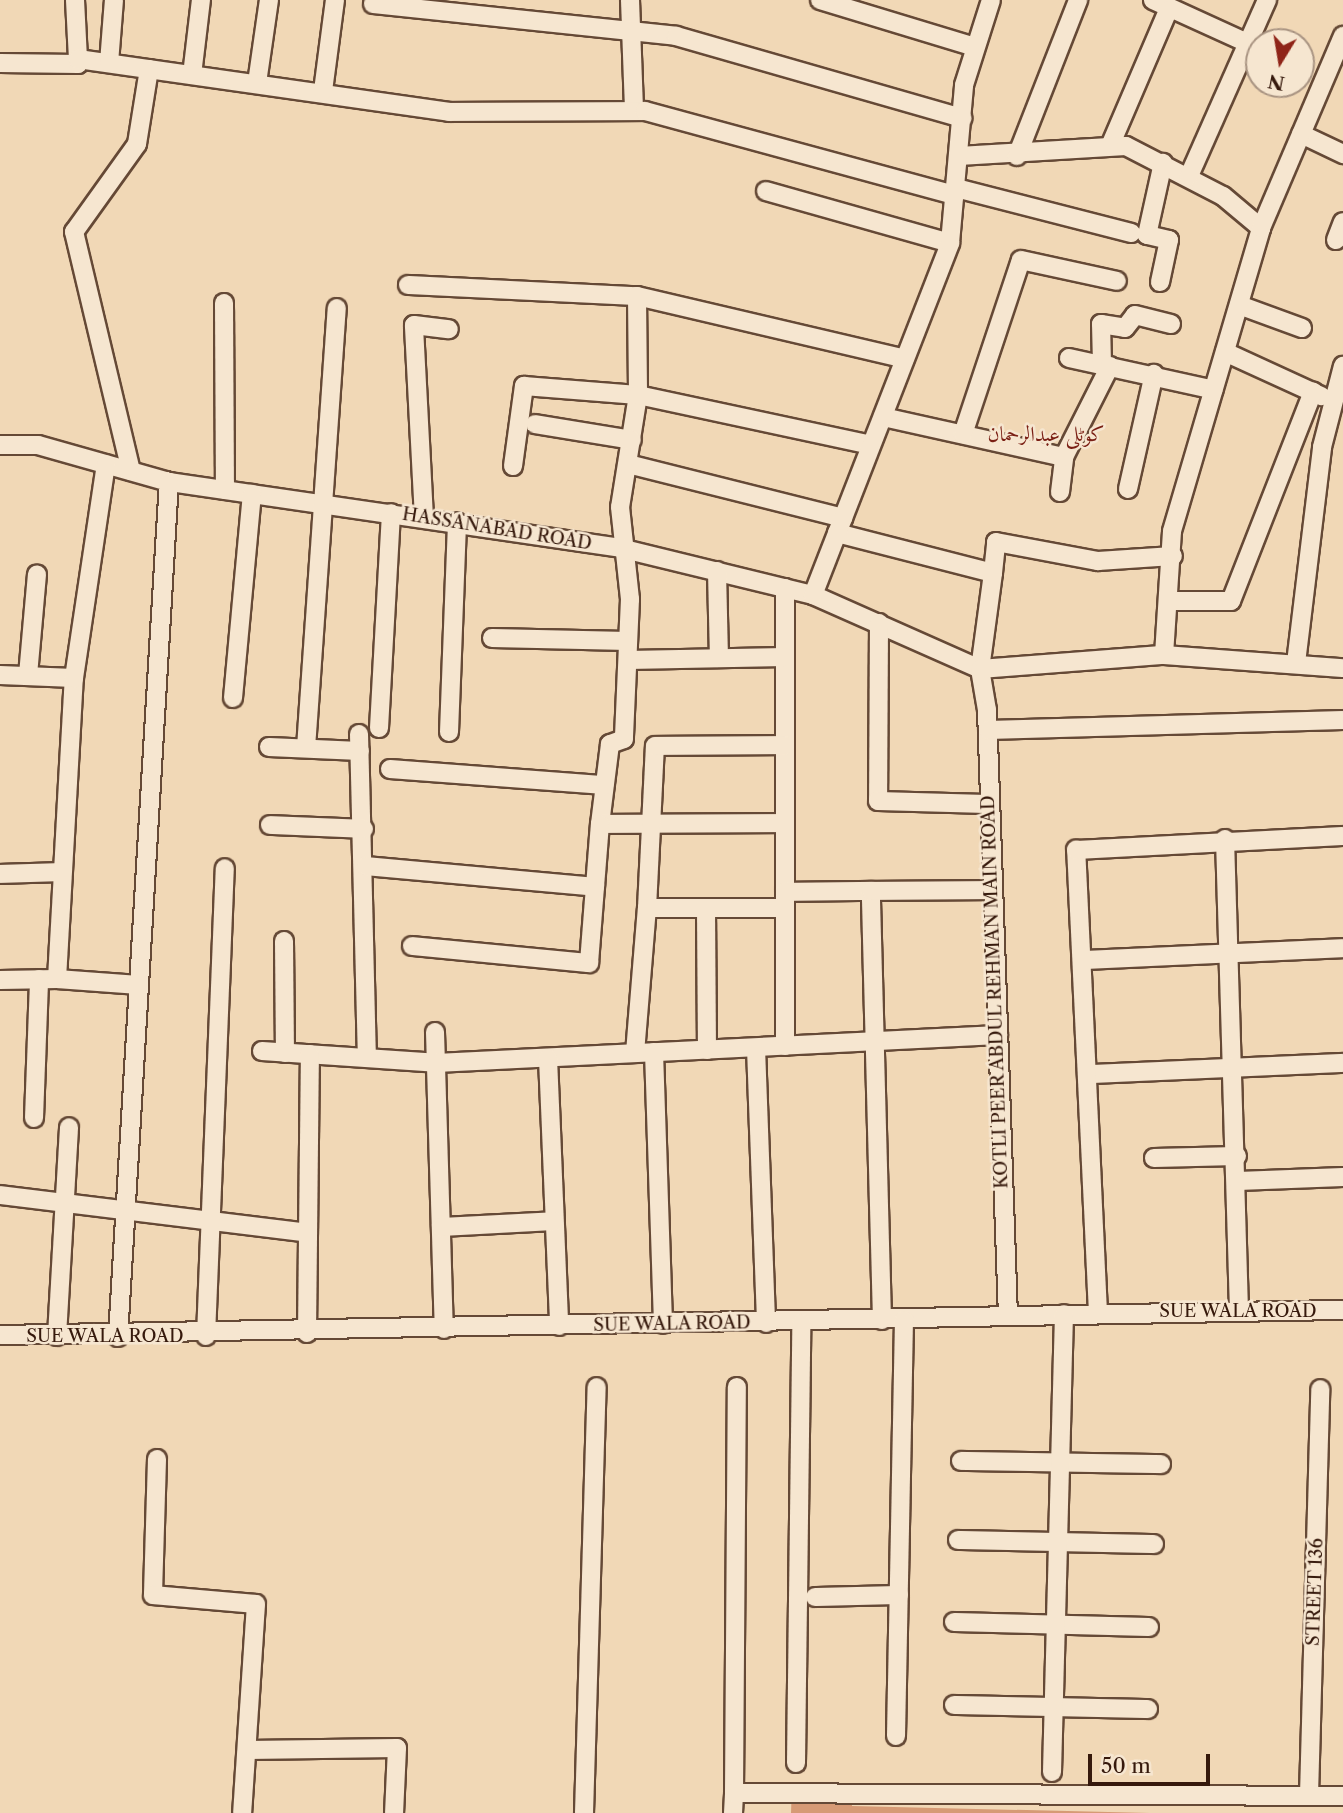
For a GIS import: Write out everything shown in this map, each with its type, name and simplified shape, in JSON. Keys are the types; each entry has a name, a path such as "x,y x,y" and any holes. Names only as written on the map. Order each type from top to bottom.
{"street":[{"path":"0,63 78,64 75,0"},
{"path":"109,63 114,0"},
{"path":"192,75 201,0"},
{"path":"257,83 269,0"},
{"path":"323,91 335,0"},
{"path":"630,0 634,111"},
{"path":"820,0 975,47"},
{"path":"813,594 950,243 962,118 975,47 991,0"},
{"path":"1017,156 1078,0"},
{"path":"1153,0 1168,11 1245,43 1189,176"},
{"path":"1253,28 1267,0"},
{"path":"373,4 676,36 962,118"},
{"path":"1110,146 1168,11"},
{"path":"1164,655 1173,556 1172,531 1261,228 1343,36"},
{"path":"78,59 323,91 449,112 634,111 955,192 1131,233"},
{"path":"131,471 74,232 136,144 149,69"},
{"path":"1301,134 1343,154"},
{"path":"959,156 1017,156 1126,146 1189,176 1261,228"},
{"path":"1160,282 1169,240 1147,235 1163,163"},
{"path":"766,191 950,243"},
{"path":"1336,240 1343,222"},
{"path":"963,434 1021,260 1117,281"},
{"path":"408,285 637,296 905,359"},
{"path":"412,946 589,963 600,824 610,744 624,740 630,599 620,548 638,395 637,296"},
{"path":"224,303 225,490"},
{"path":"1239,304 1302,328"},
{"path":"306,748 337,308"},
{"path":"1060,492 1064,457 1106,365 1101,324 1125,328 1135,315 1171,324"},
{"path":"424,517 414,325 449,329"},
{"path":"1225,352 1334,402"},
{"path":"1069,358 1154,374 1214,390"},
{"path":"1296,663 1334,402 1343,366"},
{"path":"1128,489 1154,374"},
{"path":"513,466 524,386 638,395 871,445"},
{"path":"1169,601 1231,601 1313,392"},
{"path":"883,417 1064,457"},
{"path":"535,424 632,440"},
{"name":"HASSANABAD ROAD","path":"0,445 38,445 169,482 424,517 620,548 813,594 980,669"},
{"path":"34,1118 62,872 74,678 106,464"},
{"path":"628,464 993,573"},
{"path":"118,1337 169,482"},
{"path":"233,698 252,494"},
{"path":"379,728 391,513"},
{"path":"449,732 457,522"},
{"name":"KOTLI PEER ABDUL REHMAN MAIN ROAD","path":"1008,1316 987,804 988,730 980,669 996,542 1098,561 1173,556"},
{"path":"717,571 719,658"},
{"path":"28,676 37,574"},
{"path":"785,588 785,1046"},
{"path":"879,623 877,802 987,804"},
{"path":"492,638 628,640"},
{"path":"980,669 1164,655 1343,668"},
{"path":"628,660 785,657"},
{"path":"0,675 74,678"},
{"path":"988,730 1343,720"},
{"path":"269,747 306,748 359,742 366,866 367,1058"},
{"path":"635,1053 647,908 655,746 785,745"},
{"path":"390,769 604,785"},
{"path":"600,824 785,824"},
{"path":"271,825 364,829"},
{"path":"1098,1313 1090,1074 1076,850 1224,839 1343,836"},
{"path":"1224,839 1236,1069 1239,1308"},
{"path":"366,866 595,887"},
{"path":"206,1336 225,868"},
{"path":"0,874 62,872"},
{"path":"647,908 706,908 871,891 990,890"},
{"path":"871,891 871,1042 883,1320"},
{"path":"706,908 707,1050"},
{"path":"284,941 285,1053"},
{"path":"1083,960 1343,947"},
{"path":"0,980 48,979 139,985"},
{"path":"435,1032 444,1329"},
{"path":"262,1051 436,1063 998,1035"},
{"path":"757,1048 766,1323"},
{"path":"654,1052 663,1324"},
{"path":"307,1333 310,1054"},
{"path":"548,1058 559,1325"},
{"path":"1090,1074 1343,1063"},
{"path":"57,1336 69,1127"},
{"path":"1154,1158 1237,1156"},
{"path":"1238,1181 1343,1177"},
{"path":"0,1195 64,1206 308,1233"},
{"path":"441,1227 554,1221"},
{"name":"SUE WALA ROAD","path":"0,1335 206,1336 559,1325 801,1323 1239,1308 1343,1310"},
{"path":"1052,1772 1064,1314"},
{"path":"896,1736 904,1320"},
{"path":"796,1763 801,1323"},
{"path":"584,1813 597,1387"},
{"path":"733,1813 737,1387"},
{"name":"STREET 136","path":"1309,1795 1320,1389"},
{"path":"157,1459 153,1595 256,1604 242,1813"},
{"path":"961,1461 1161,1464"},
{"path":"958,1540 1154,1544"},
{"path":"816,1597 899,1595"},
{"path":"954,1622 1149,1627"},
{"path":"954,1705 1148,1709"},
{"path":"247,1750 397,1748 394,1813"},
{"path":"734,1793 1309,1795 1338,1802"}],"building":[{"path":"792,1784 853,1786 852,1806 1150,1813 791,1813"}],"district":[{"name":"کوٹلی عبدالرحمان","path":"1046,434"}]}
